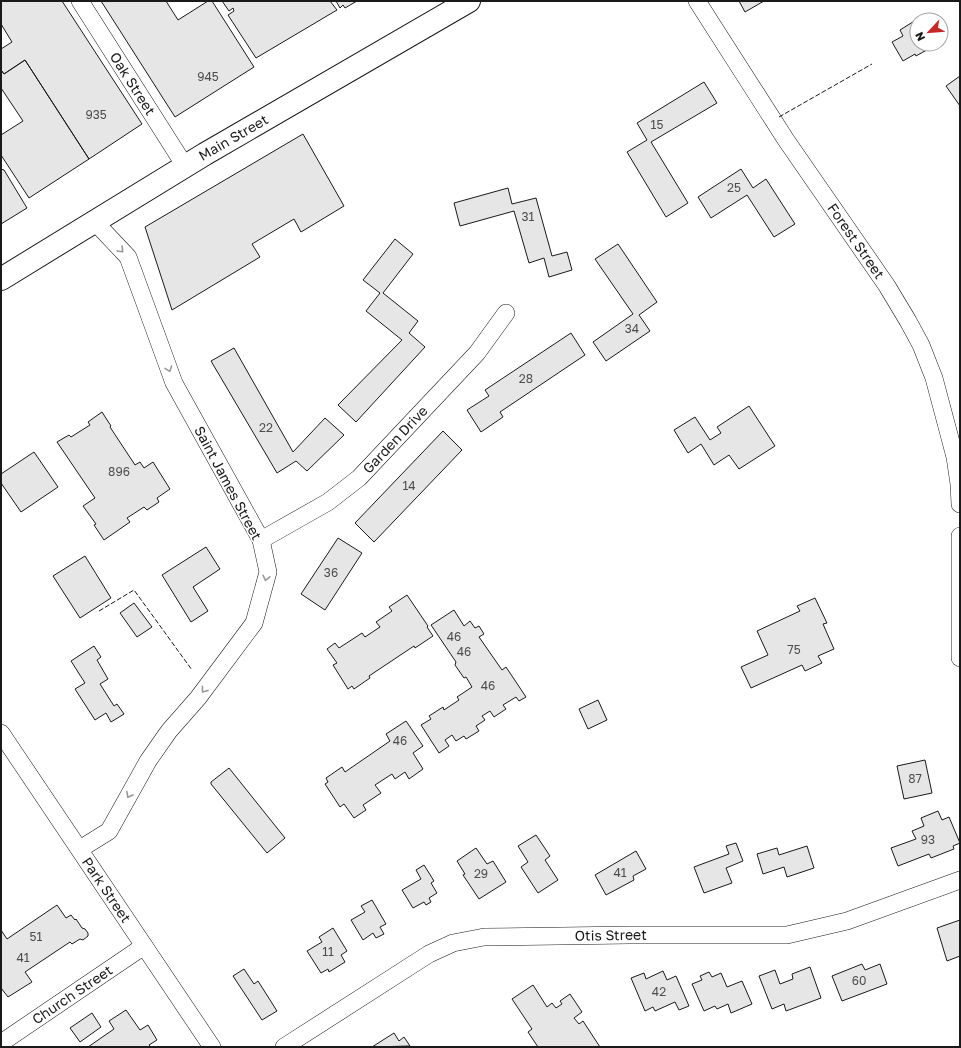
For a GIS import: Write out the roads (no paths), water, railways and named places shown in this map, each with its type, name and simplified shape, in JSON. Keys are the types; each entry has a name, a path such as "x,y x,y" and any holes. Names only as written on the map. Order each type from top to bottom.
{"main road":[{"name":"Main Street","path":"1,279 185,166 468,1"}],"street":[{"name":"Oak Street","path":"80,1 185,166"},
{"name":"Forest Street","path":"697,1 786,140 887,286 912,327 936,385 955,457 960,504"},
{"name":"Saint James Street","path":"80,850 109,831 148,761 169,731 198,698 254,623 268,572 261,540 174,383 128,257 94,221"},
{"name":"Garden Drive","path":"261,540 328,502 359,478 477,353 506,313"},
{"path":"960,536 960,658"},
{"name":"Park Street","path":"1,733 212,1047"},
{"name":"Otis Street","path":"284,1047 429,954 453,943 491,937 787,935 847,921 960,880"},
{"name":"Church Street","path":"1,1043 144,946"}]}
